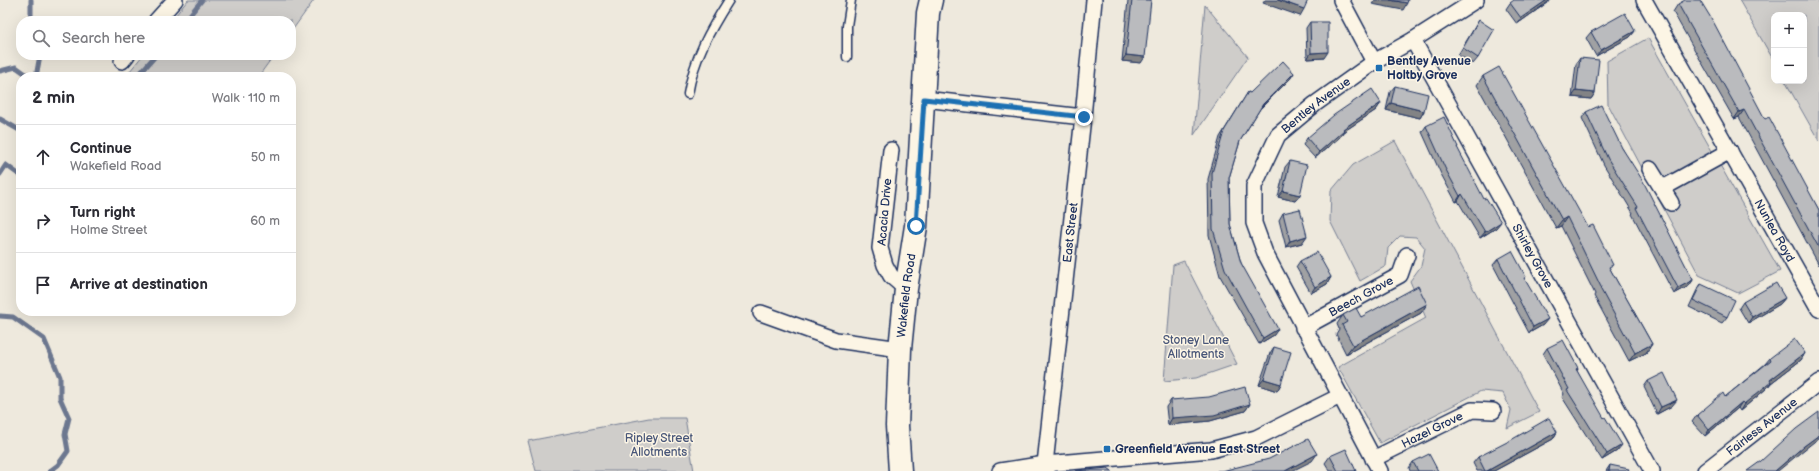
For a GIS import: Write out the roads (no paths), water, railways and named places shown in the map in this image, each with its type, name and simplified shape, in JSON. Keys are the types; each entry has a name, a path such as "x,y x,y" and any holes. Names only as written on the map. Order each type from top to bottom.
{"main road":[{"name":"Wakefield Road","path":"900,471 897,426 900,349 906,290 916,226 928,13 931,0"}],"street":[{"path":"161,16 175,0"},
{"name":"East Street","path":"1046,468 1084,117 1094,0"},
{"path":"1341,0 1374,62"},
{"name":"Bentley Avenue","path":"1340,396 1264,253 1254,223 1254,186 1278,135 1315,104 1374,62 1413,40 1476,0"},
{"name":"Nunlea Royd","path":"1644,0 1819,309"},
{"name":"Shirley Grove","path":"1413,40 1652,471"},
{"path":"924,99 1084,117"},
{"name":"Acacia Drive","path":"891,150 880,248 891,276 906,290"},
{"path":"1663,188 1730,152"},
{"path":"1650,169 1671,203"},
{"name":"Beech Grove","path":"1303,328 1400,275 1407,255"},
{"path":"761,314 836,340 900,349"},
{"name":"Fairless Avenue","path":"1705,471 1819,382"},
{"path":"1000,471 1046,468 1211,450 1256,438 1340,396 1377,465"},
{"name":"Hazel Grove","path":"1377,465 1472,410 1493,411"}],"lane":[{"path":"688,94 696,61 702,46 711,27 729,0"},
{"path":"847,57 847,26 851,0"}],"waterway":[{"path":"31,0 31,16"},
{"path":"189,16 202,0"},
{"path":"37,72 39,60"},
{"path":"141,72 152,60"},
{"path":"0,71 16,67 23,72"},
{"path":"0,119 16,128"},
{"path":"0,174 6,165 16,172"},
{"path":"0,316 13,317 44,339 60,377 60,398 69,418 65,434 68,451 58,465 50,471"}],"place":[{"name":"Bentley Avenue Holtby Grove","path":"1379,68"},
{"name":"Greenfield Avenue East Street","path":"1107,449"}],"park label":[{"name":"Stoney Lane Allotments","path":"1196,347"},
{"name":"Ripley Street Allotments","path":"659,445"}]}
